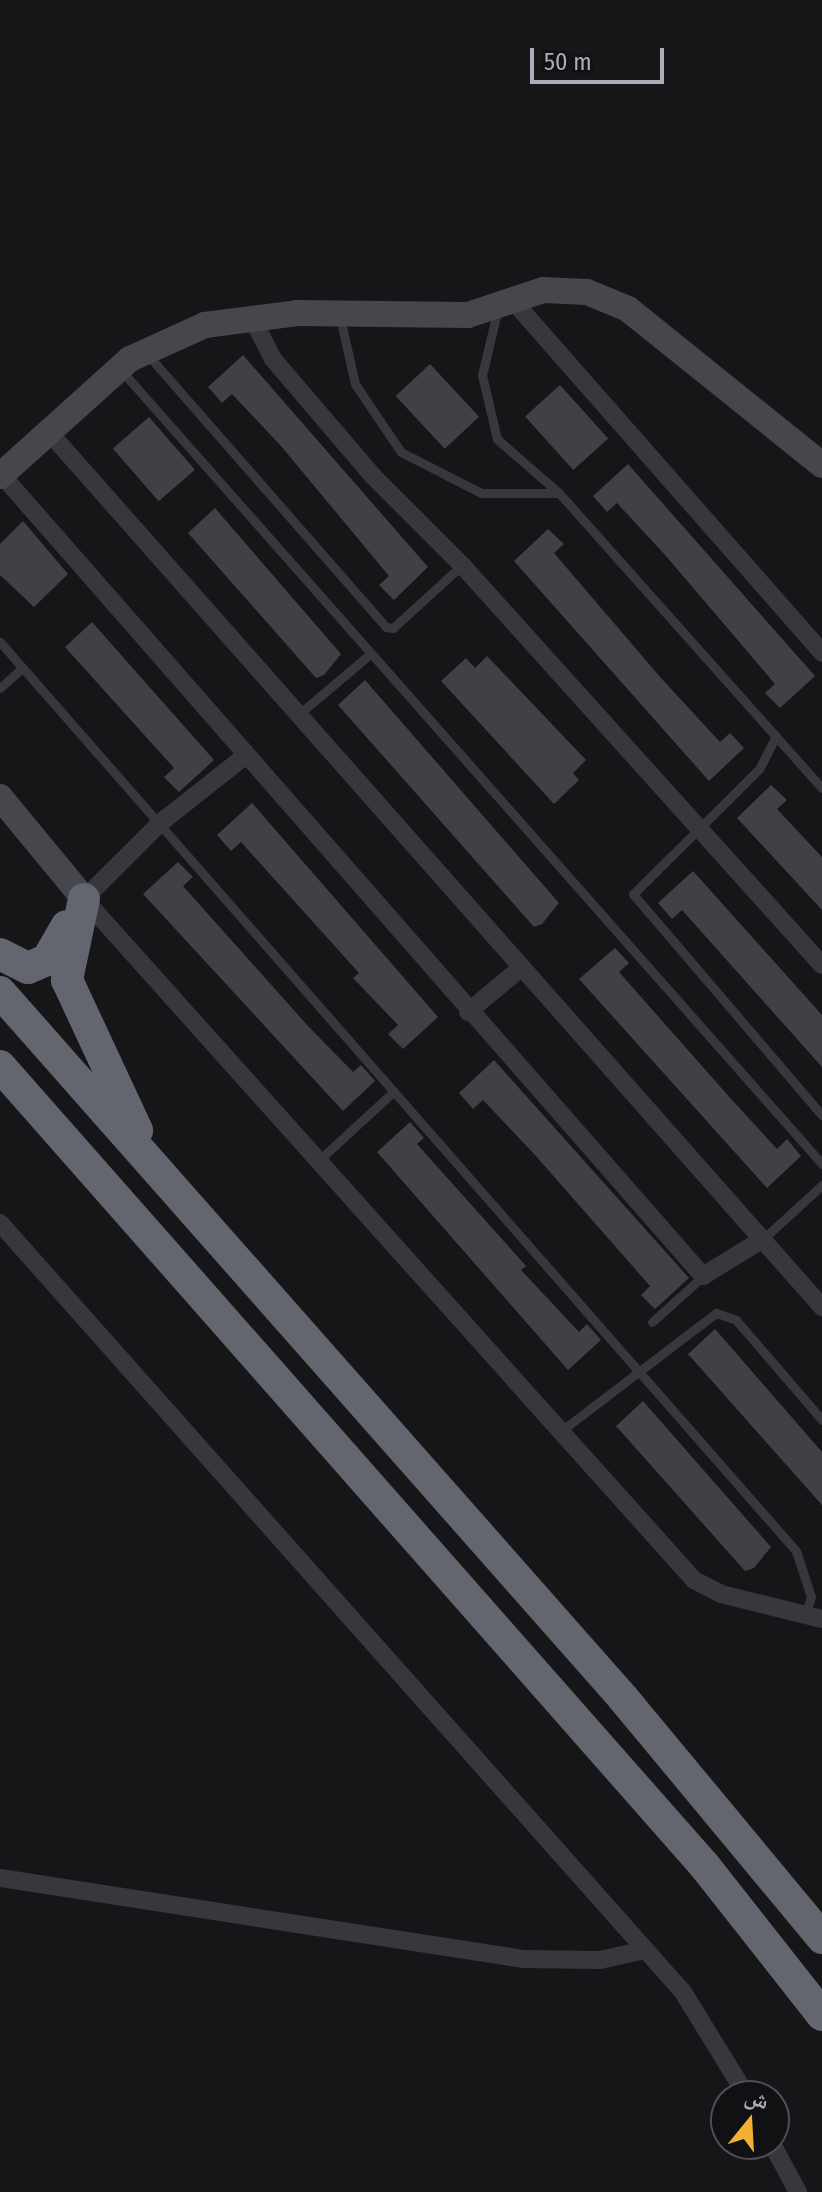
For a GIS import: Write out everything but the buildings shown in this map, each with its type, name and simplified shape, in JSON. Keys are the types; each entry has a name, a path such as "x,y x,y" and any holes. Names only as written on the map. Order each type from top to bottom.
{"highway":[{"path":"0,954 28,968 47,960 84,899"},
{"path":"84,899 67,980 160,1175"},
{"path":"0,992 623,1698 822,1938"},
{"path":"0,1066 704,1865 822,2015"}],"street":[{"path":"763,1239 703,1276 468,1012 1,475 119,369 145,352 205,325 252,318 339,314 468,315 506,305 543,290 587,292 628,309 822,465"},
{"path":"506,305 822,653"},
{"path":"252,318 273,359 373,476 462,565 822,965"},
{"path":"49,432 822,1307"},
{"path":"84,899 159,824 245,756"},
{"path":"0,797 84,899 702,1586 813,1617"},
{"path":"468,1012 522,967"},
{"path":"0,1223 645,1950 715,2037 738,2080"},
{"path":"0,1878 523,1959 600,1960 645,1950"},
{"path":"781,2160 798,2192"}],"lane":[{"path":"506,305 482,375 485,408 497,439 559,493 822,788"},
{"path":"339,314 355,384 401,452 481,493 559,493"},
{"path":"145,352 386,627 393,628 462,565"},
{"path":"119,369 822,1164"},
{"path":"0,642 796,1551 811,1597 813,1617"},
{"path":"299,714 370,654"},
{"path":"0,688 22,668"},
{"path":"776,736 759,769 638,882 635,904 822,1115"},
{"path":"318,1161 394,1091"},
{"path":"763,1239 822,1185"},
{"path":"652,1322 703,1276"},
{"path":"561,1431 709,1315 723,1314 822,1420"}]}
